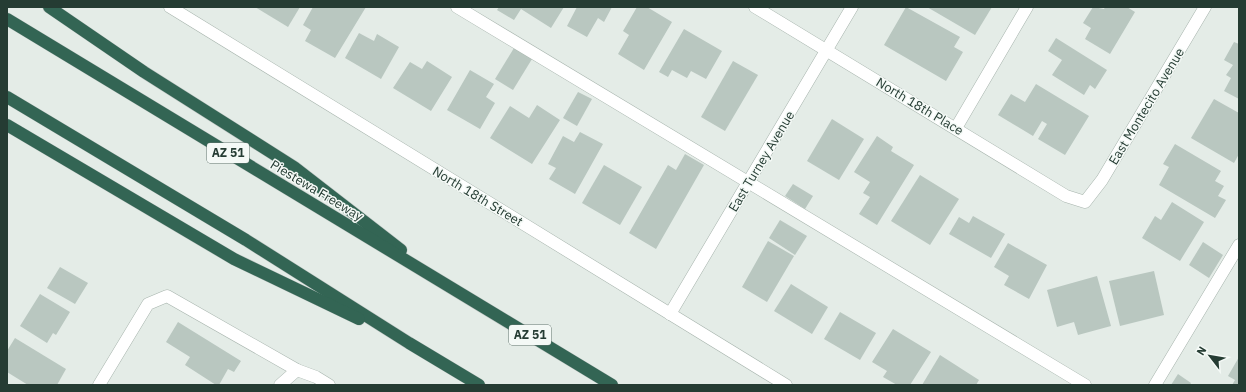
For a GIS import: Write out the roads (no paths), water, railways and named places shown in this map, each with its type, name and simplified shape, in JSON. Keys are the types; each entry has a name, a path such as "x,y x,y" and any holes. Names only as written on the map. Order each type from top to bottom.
{"highway":[{"path":"49,7 144,72 294,167 448,286"},
{"name":"Piestewa Freeway","path":"7,19 612,385"},
{"path":"7,97 246,240 409,343 479,385"},
{"path":"7,125 234,259 409,343"}],"street":[{"name":"North 18th Street","path":"170,7 786,385"},
{"path":"457,7 1085,385"},
{"name":"North 18th Place","path":"755,7 1066,196 1085,202"},
{"name":"East Turney Avenue","path":"670,314 852,7"},
{"path":"956,128 1027,7"},
{"name":"East Montecito Avenue","path":"1085,202 1102,180 1205,7"},
{"path":"1155,385 1239,245"},
{"path":"100,385 148,304 167,296 296,370 316,377 329,385"},
{"path":"280,385 296,370"}]}
